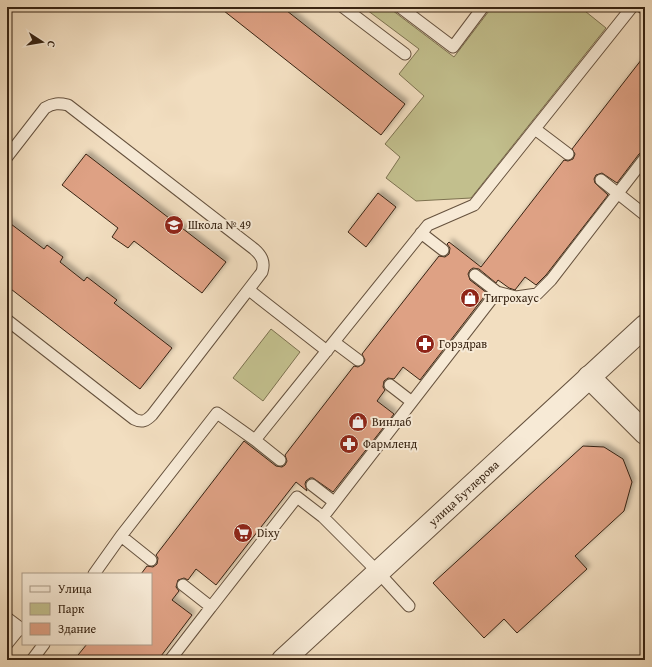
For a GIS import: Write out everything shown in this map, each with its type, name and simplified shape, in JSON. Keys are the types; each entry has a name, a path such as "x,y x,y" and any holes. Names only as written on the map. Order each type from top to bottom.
{"street":[{"name":"улица Бутлерова","path":"283,660 645,326"},
{"path":"589,377 645,433"}],"lane":[{"path":"343,7 405,54"},
{"path":"400,7 453,47 483,7"},
{"path":"255,440 428,225 474,205 632,7"},
{"path":"642,7 645,10"},
{"path":"7,157 45,108 51,104 58,103 68,105 261,255 264,265 262,272 146,421 139,421 134,418 7,320"},
{"path":"535,128 568,154"},
{"path":"475,275 497,292 516,297 537,294 551,280 645,158"},
{"path":"601,180 645,215"},
{"path":"421,233 443,250"},
{"path":"248,290 327,351"},
{"path":"323,517 497,292"},
{"path":"334,342 358,360"},
{"path":"390,385 412,402"},
{"path":"95,573 121,536 217,413 280,460"},
{"path":"312,485 334,502"},
{"path":"170,660 296,497 323,517 378,572 409,606"},
{"path":"121,536 151,560"},
{"path":"183,585 211,607"},
{"path":"7,618 21,629 7,644"},
{"path":"32,660 42,645"}],"green space":[{"path":"363,7 388,7 454,57 492,7 580,7 606,28 471,198 416,201 386,178 400,157 385,144 424,96 399,74 419,49"},
{"path":"271,329 300,352 263,401 233,378"}],"building":[{"path":"219,7 282,7 405,104 381,135"},
{"path":"645,55 645,150 639,154 617,183 602,173 596,175 594,179 595,183 608,195 546,275 536,285 525,277 515,290 509,288 498,280 496,283 479,269 473,268 470,270 468,274 470,280 487,293 420,380 403,367 394,379 388,378 384,381 383,387 385,390 377,401 394,414 333,492 313,478 306,481 305,484 307,491 296,482 216,585 196,569 188,580 184,578 178,580 176,587 179,591 172,600 192,615 158,660 74,660 86,645 152,645 152,573 142,573 147,566 153,567 157,564 158,558 156,555 244,441 276,466 282,467 285,465 287,461 285,455 354,366 358,367 363,364 365,360 362,354 439,256 445,257 449,254 450,248 447,244 449,242 481,267 564,160 568,161 573,159 575,154 572,149"},
{"path":"86,154 226,262 202,293 134,241 128,248 112,237 118,228 62,185"},
{"path":"378,193 396,207 366,247 348,232"},
{"path":"7,221 44,249 47,245 63,257 60,262 84,281 87,277 117,300 114,303 172,348 140,389 7,286"},
{"path":"583,446 604,447 623,459 632,482 624,511 575,556 587,569 517,633 504,619 484,638 433,583"}],"place":[{"name":"Школа № 49","path":"174,225"},
{"name":"Тигрохаус","path":"470,298"},
{"name":"Горздрав","path":"425,344"},
{"name":"Винлаб","path":"358,422"},
{"name":"Фармленд","path":"349,444"},
{"name":"Dixy","path":"243,533"}]}
